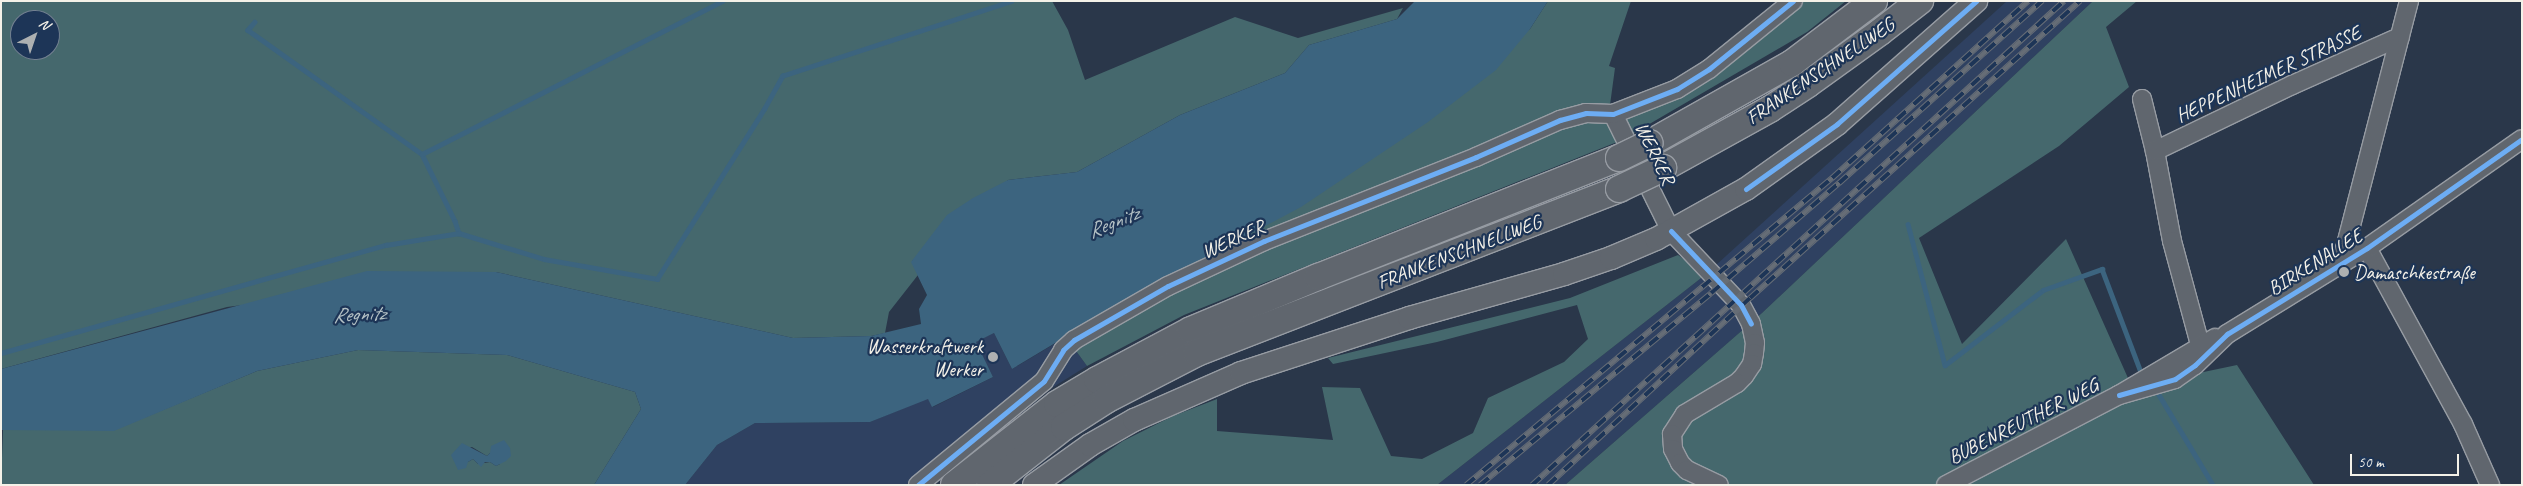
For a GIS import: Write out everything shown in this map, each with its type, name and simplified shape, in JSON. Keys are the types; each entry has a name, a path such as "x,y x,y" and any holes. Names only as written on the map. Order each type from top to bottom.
{"highway":[{"name":"FRANKENSCHNELLWEG","path":"954,485 1057,404 1096,380 1191,330 1327,273 1619,158 1650,143 1792,63 1874,1"},
{"name":"FRANKENSCHNELLWEG","path":"990,485 1064,427 1106,400 1197,353 1619,189 1663,168 1792,94 1873,38 1920,1"}],"main road":[{"path":"1034,485 1090,445 1134,420 1242,373 1409,318 1564,274 1611,258 1670,231 1746,189 1837,124 1976,1"}],"street":[{"path":"1613,114 1691,82 1793,1"},
{"path":"2341,264 2408,2"},
{"name":"HEPPENHEIMER STRASSE","path":"2155,151 2300,81 2400,37"},
{"name":"HEPPENHEIMER STRASSE","path":"2142,98 2155,151 2172,241 2200,345"},
{"name":"WERKER","path":"918,485 1044,382 1062,350 1074,340 1168,286 1264,241 1560,120 1586,113 1613,114 1670,231"},
{"name":"BIRKENALLEE","path":"2119,395 2200,345 2227,334 2367,248 2522,139"},
{"path":"1670,231 1741,305 1753,331 1754,353 1752,364 1744,376 1737,383 1686,414 1672,434 1672,449 1680,463 1687,470 1719,485"},
{"path":"2367,248 2463,424 2490,485"},
{"name":"BIRKENALLEE","path":"2119,395 2175,379 2195,365 2227,334"},
{"name":"BUBENREUTHER WEG","path":"1946,485 2119,395"}],"shaded area":[{"path":"2007,1 2093,1 1762,313 1565,485 1437,485 1705,275"},
{"path":"994,333 1012,369 1066,337 1087,366 1031,401 931,485 685,485 717,445 755,423 870,422 928,398 933,407 993,377 975,342"}],"green space":[{"path":"1,1 1052,1 1068,30 1085,80 1235,17 1298,38 1403,8 1397,19 1309,45 1285,73 1180,115 1077,172 1008,180 912,261 918,275 889,312 885,333 871,336 793,338 496,272 227,307 1,369"},
{"path":"1548,1 1631,1 1609,66 1615,68 1610,105 1689,77 1785,1 1846,1 1807,32 1622,140 1184,315 1087,366 1066,337 1530,29"},
{"path":"2093,1 2137,1 2106,27 2129,87 2059,146 1919,238 1962,344 2066,239 2132,387 2237,365 2314,485 1565,485 1762,313"},
{"path":"1678,255 1705,275 1437,485 1059,485 1123,441 1173,416 1217,399 1217,431 1333,440 1322,387 1360,388 1391,456 1422,459 1473,433 1488,398 1564,362 1588,339 1577,305 1437,342 1333,364 1328,358 1570,298"},
{"path":"358,350 507,355 635,392 641,409 594,485 1,485 3,430 114,430 257,371","holes":["472,447 487,456 490,453 500,464 496,466 490,462 478,464 473,459 468,462 457,451"]}],"water":[{"name":"Regnitz","path":"1415,1 1548,1 1530,29 1496,70 1428,122 1301,207 1142,291 1012,369 994,333 976,342 993,377 932,407 928,399 870,422 755,423 717,445 685,485 594,485 641,409 635,392 507,355 358,350 257,371 114,431 1,430 1,369 367,271 496,272 793,338 871,336 921,324 919,309 927,295 911,262 947,215 973,198 1008,180 1077,172 1180,115 1285,73 1309,45 1397,19"},
{"path":"504,440 510,448 511,456 496,466 490,462 485,462 481,467 473,459 468,462 466,468 458,470 451,455 462,443 487,456 490,453 491,446"}],"waterway":[{"path":"422,154 722,1"},
{"path":"255,22 248,30 422,154 459,233 544,259 657,279 764,109 782,76 1011,1"},
{"path":"1908,224 1945,365 2043,290 2102,269 2141,372"},
{"path":"1,353 386,245 459,233"},
{"path":"2158,393 2213,485"}],"railway":[{"path":"1466,485 1832,178 2028,1"},
{"path":"1480,485 1711,293 1839,183 2042,1"},
{"path":"1532,485 2064,1"},
{"path":"1548,485 1750,298 2080,1"}],"cycle path":[{"path":"918,485 1044,381 1063,350 1074,340 1168,286 1264,241 1476,157 1560,120 1586,113 1613,114 1677,89 1709,69 1793,1"},
{"path":"1746,189 1837,124 1976,1"},
{"path":"2119,395 2175,379 2195,365 2227,334 2367,248 2522,139"},
{"path":"1671,231 1741,305 1751,324"}],"place":[{"name":"Damaschkestraße","path":"2344,272"},
{"name":"Wasserkraftwerk Werker","path":"993,357"}]}
